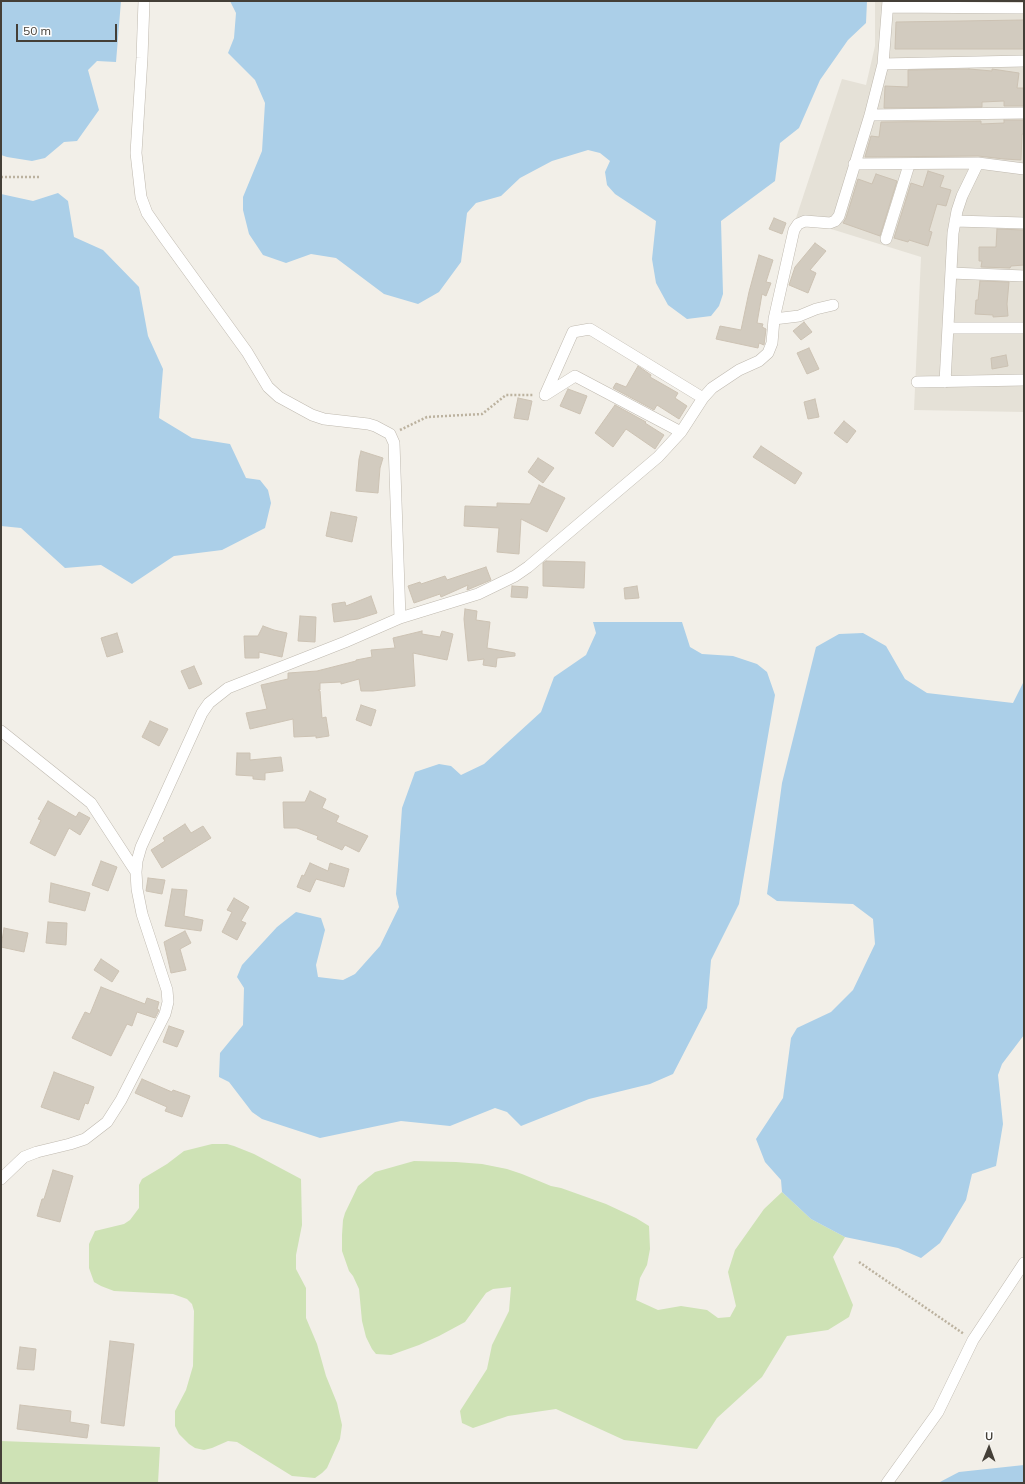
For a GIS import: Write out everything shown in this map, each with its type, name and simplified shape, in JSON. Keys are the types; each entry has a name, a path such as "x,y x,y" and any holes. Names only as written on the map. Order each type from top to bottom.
{"street":[{"path":"144,1 136,153 141,197 147,213 186,270 247,352 268,387 279,397 312,415 334,421 368,424 390,434 394,443 400,618"},
{"path":"1,1180 24,1157 85,1139 107,1122 121,1100 165,1014 168,1002 167,990 142,914 136,872 137,861 141,847 202,713 209,703 228,688 352,640 400,618 478,594 515,576 528,567 658,457 681,432 703,398 712,388 723,379 759,361 768,353 772,343 774,319 794,230 798,224 805,221 830,223 835,221 839,216 870,115 883,64 888,4 1024,8"},
{"path":"883,64 1024,61"},
{"path":"870,115 1024,112"},
{"path":"854,164 909,165 978,163 1024,169"},
{"path":"945,382 955,221 962,196 978,163"},
{"path":"886,239 909,165"},
{"path":"955,221 1024,223"},
{"path":"951,273 1024,276"},
{"path":"774,319 799,316 816,309 833,305"},
{"path":"948,328 1024,328"},
{"path":"545,396 573,332 590,329 703,398"},
{"path":"545,396 575,376 681,432"},
{"path":"917,382 1024,380"},
{"path":"1,731 91,803 136,872"},
{"path":"888,1483 938,1412 972,1340 1024,1263"}],"path":[{"path":"1,177 40,177"},
{"path":"390,434 427,417 482,414 506,395 545,396"},
{"path":"859,1262 972,1340"}],"shaded area":[{"path":"875,1 1024,1 1024,412 914,410 921,257 796,218 842,79 866,85 875,46"}],"green space":[{"path":"212,1144 227,1144 234,1146 254,1154 301,1179 302,1225 296,1255 296,1269 306,1288 306,1318 317,1344 326,1376 337,1403 342,1425 340,1439 327,1468 315,1478 292,1476 237,1442 228,1441 204,1450 195,1448 189,1444 179,1434 175,1426 175,1411 186,1390 193,1366 194,1311 192,1304 187,1299 173,1294 114,1291 94,1282 89,1268 89,1244 95,1231 124,1224 130,1220 139,1208 139,1185 142,1179 167,1164 184,1151"},
{"path":"414,1161 482,1164 507,1169 551,1186 561,1188 606,1204 636,1218 649,1226 650,1249 647,1265 640,1278 636,1300 658,1310 681,1306 707,1310 718,1318 730,1317 736,1306 728,1272 735,1250 764,1209 782,1192 811,1219 845,1237 833,1257 853,1305 849,1317 828,1330 787,1336 762,1377 717,1418 697,1449 624,1440 556,1409 508,1416 473,1428 462,1423 460,1411 487,1369 492,1345 509,1311 511,1287 493,1289 486,1293 465,1322 439,1336 391,1355 376,1354 366,1337 362,1321 359,1289 349,1271 342,1251 343,1220 358,1186 375,1172"},
{"path":"1,1441 160,1447 158,1483 1,1483"}],"water":[{"path":"1,1 121,1 116,62 97,61 88,70 99,110 77,141 64,142 45,158 32,161 1,155"},
{"path":"230,1 867,1 866,23 848,40 820,80 799,128 780,143 775,181 721,221 723,294 719,306 711,316 687,319 668,305 656,283 652,259 656,221 615,194 607,185 605,172 610,161 600,153 588,150 552,161 520,178 501,196 476,203 467,213 461,262 439,292 418,304 384,294 336,258 311,254 286,263 263,255 249,234 243,210 243,197 262,151 265,103 255,80 228,53 234,38 236,13"},
{"path":"58,193 68,201 74,237 103,250 139,287 148,336 163,369 159,418 192,438 230,444 246,478 260,480 268,490 271,503 265,528 222,550 174,556 132,584 101,565 65,568 21,528 1,526 1,194 33,201"},
{"path":"593,622 682,622 690,647 702,654 733,656 757,664 767,672 775,695 739,904 711,960 707,1008 673,1074 650,1084 589,1099 521,1126 507,1112 495,1108 450,1126 401,1121 320,1138 262,1119 252,1112 229,1082 219,1077 220,1053 243,1025 244,988 237,977 242,965 277,927 296,912 321,918 325,930 316,965 318,977 343,980 355,974 380,946 399,907 396,894 402,808 415,772 439,764 451,766 461,775 484,764 541,712 554,677 586,655 596,633"},
{"path":"863,633 886,646 905,679 927,693 1013,703 1024,681 1024,1035 1002,1064 998,1075 1003,1124 996,1166 972,1174 966,1200 940,1243 921,1258 898,1248 845,1237 811,1219 782,1192 781,1180 765,1162 756,1139 783,1098 791,1038 797,1028 831,1012 853,990 875,944 873,919 853,904 777,901 767,894 782,783 816,647 839,634"},
{"path":"1024,1465 1024,1483 938,1483 959,1472"}],"building":[{"path":"1024,20 1024,49 895,49 896,22"},
{"path":"969,69 992,71 992,69 1019,73 1017,88 1024,88 1024,106 1004,106 1004,101 982,102 982,107 884,108 885,86 908,87 908,70"},
{"path":"1004,120 1024,120 1021,160 978,156 865,157 871,136 879,137 881,122 981,121 981,124 1004,123"},
{"path":"928,171 944,176 940,187 951,190 946,206 937,204 929,231 932,232 928,246 909,240 908,242 894,238 911,183 923,187"},
{"path":"876,174 897,181 880,236 843,223 846,218 858,179 872,184"},
{"path":"774,218 786,223 782,234 769,229"},
{"path":"997,229 1024,230 1024,265 1011,266 1010,268 981,267 982,261 979,261 979,247 996,247"},
{"path":"815,243 826,251 810,270 816,273 808,293 789,285 795,267"},
{"path":"759,255 773,260 766,282 771,283 766,296 762,294 757,323 763,324 762,327 766,329 764,345 759,343 758,348 716,339 720,326 741,330"},
{"path":"980,281 1009,282 1007,304 1008,316 993,317 993,315 975,314"},
{"path":"804,322 812,332 801,340 793,331"},
{"path":"809,348 819,369 807,374 797,353"},
{"path":"1006,355 1008,366 992,369 991,358"},
{"path":"638,366 651,375 650,377 678,393 675,398 687,406 679,419 657,405 654,410 613,388 616,383 626,387"},
{"path":"568,389 587,396 580,414 560,406"},
{"path":"518,398 532,401 528,420 514,418"},
{"path":"815,399 819,417 808,419 804,402"},
{"path":"615,405 646,422 645,423 664,435 655,449 626,429 613,447 595,433"},
{"path":"844,421 856,431 847,443 834,433"},
{"path":"761,446 802,473 795,484 753,457"},
{"path":"361,451 383,458 380,468 378,493 356,491"},
{"path":"538,458 554,468 543,483 528,472"},
{"path":"539,485 565,498 547,532 521,519 519,554 497,552 499,528 464,526 465,506 497,507 497,503 530,504"},
{"path":"331,512 357,517 352,542 326,536"},
{"path":"546,561 585,562 584,588 543,586 543,563"},
{"path":"486,567 491,580 467,590 468,585 441,597 440,594 414,603 408,586 420,582 421,584 445,576 447,580"},
{"path":"512,586 528,587 527,598 511,597"},
{"path":"637,586 639,598 625,599 624,588"},
{"path":"371,596 377,613 358,619 334,622 332,604 345,602 346,606"},
{"path":"465,609 477,611 476,620 490,622 487,648 515,653 515,656 497,658 496,667 483,665 484,659 468,661 464,619"},
{"path":"300,616 316,617 315,642 298,641"},
{"path":"263,626 287,633 282,657 259,652 259,658 245,658 244,636 258,636"},
{"path":"422,631 422,634 440,637 442,631 453,634 447,660 413,653 415,686 361,691 359,679 341,684 341,682 320,683 320,690 318,690 320,691 322,718 326,717 329,736 316,738 316,736 294,737 293,719 250,729 246,713 267,709 261,685 288,679 288,673 317,671 372,657 371,650 395,648 393,638"},
{"path":"117,633 123,652 107,657 101,638"},
{"path":"194,666 202,684 189,689 181,671"},
{"path":"361,705 376,710 371,726 356,720"},
{"path":"150,721 168,729 159,746 142,737"},
{"path":"237,753 250,753 250,760 281,757 283,771 265,773 265,780 253,779 253,776 236,775"},
{"path":"310,791 326,799 322,808 339,816 336,822 368,836 359,852 345,845 342,850 317,839 318,836 297,828 284,828 283,802 305,802"},
{"path":"48,801 76,817 79,812 90,818 80,835 69,828 55,856 30,843 41,820 38,819"},
{"path":"185,824 191,833 203,826 211,838 162,868 151,850 165,841 163,838"},
{"path":"101,861 117,867 108,891 92,885"},
{"path":"310,863 328,871 330,863 349,869 344,887 316,879 310,892 297,887 302,875 304,876"},
{"path":"148,878 165,880 162,894 146,891"},
{"path":"51,883 90,893 85,911 49,902"},
{"path":"172,889 187,890 184,916 203,920 201,931 165,926"},
{"path":"234,898 249,907 241,921 246,923 237,940 222,932 232,912 227,910"},
{"path":"48,922 67,923 66,945 46,943"},
{"path":"4,928 28,933 24,952 1,947"},
{"path":"185,931 191,943 180,949 186,970 171,973 164,942"},
{"path":"101,959 119,971 112,982 94,970"},
{"path":"101,987 145,1004 147,998 159,1002 157,1009 159,1010 155,1018 137,1012 132,1026 127,1024 111,1056 72,1038 85,1012 90,1014"},
{"path":"169,1026 184,1031 177,1047 163,1042"},
{"path":"54,1072 94,1087 88,1104 85,1103 79,1120 41,1107"},
{"path":"142,1079 172,1092 173,1090 190,1096 182,1117 165,1111 167,1107 135,1093"},
{"path":"53,1170 73,1176 60,1222 37,1216"},
{"path":"110,1341 134,1344 124,1426 101,1423"},
{"path":"20,1347 36,1349 34,1370 17,1369"},
{"path":"20,1405 71,1411 70,1422 89,1425 87,1438 17,1429"}]}
